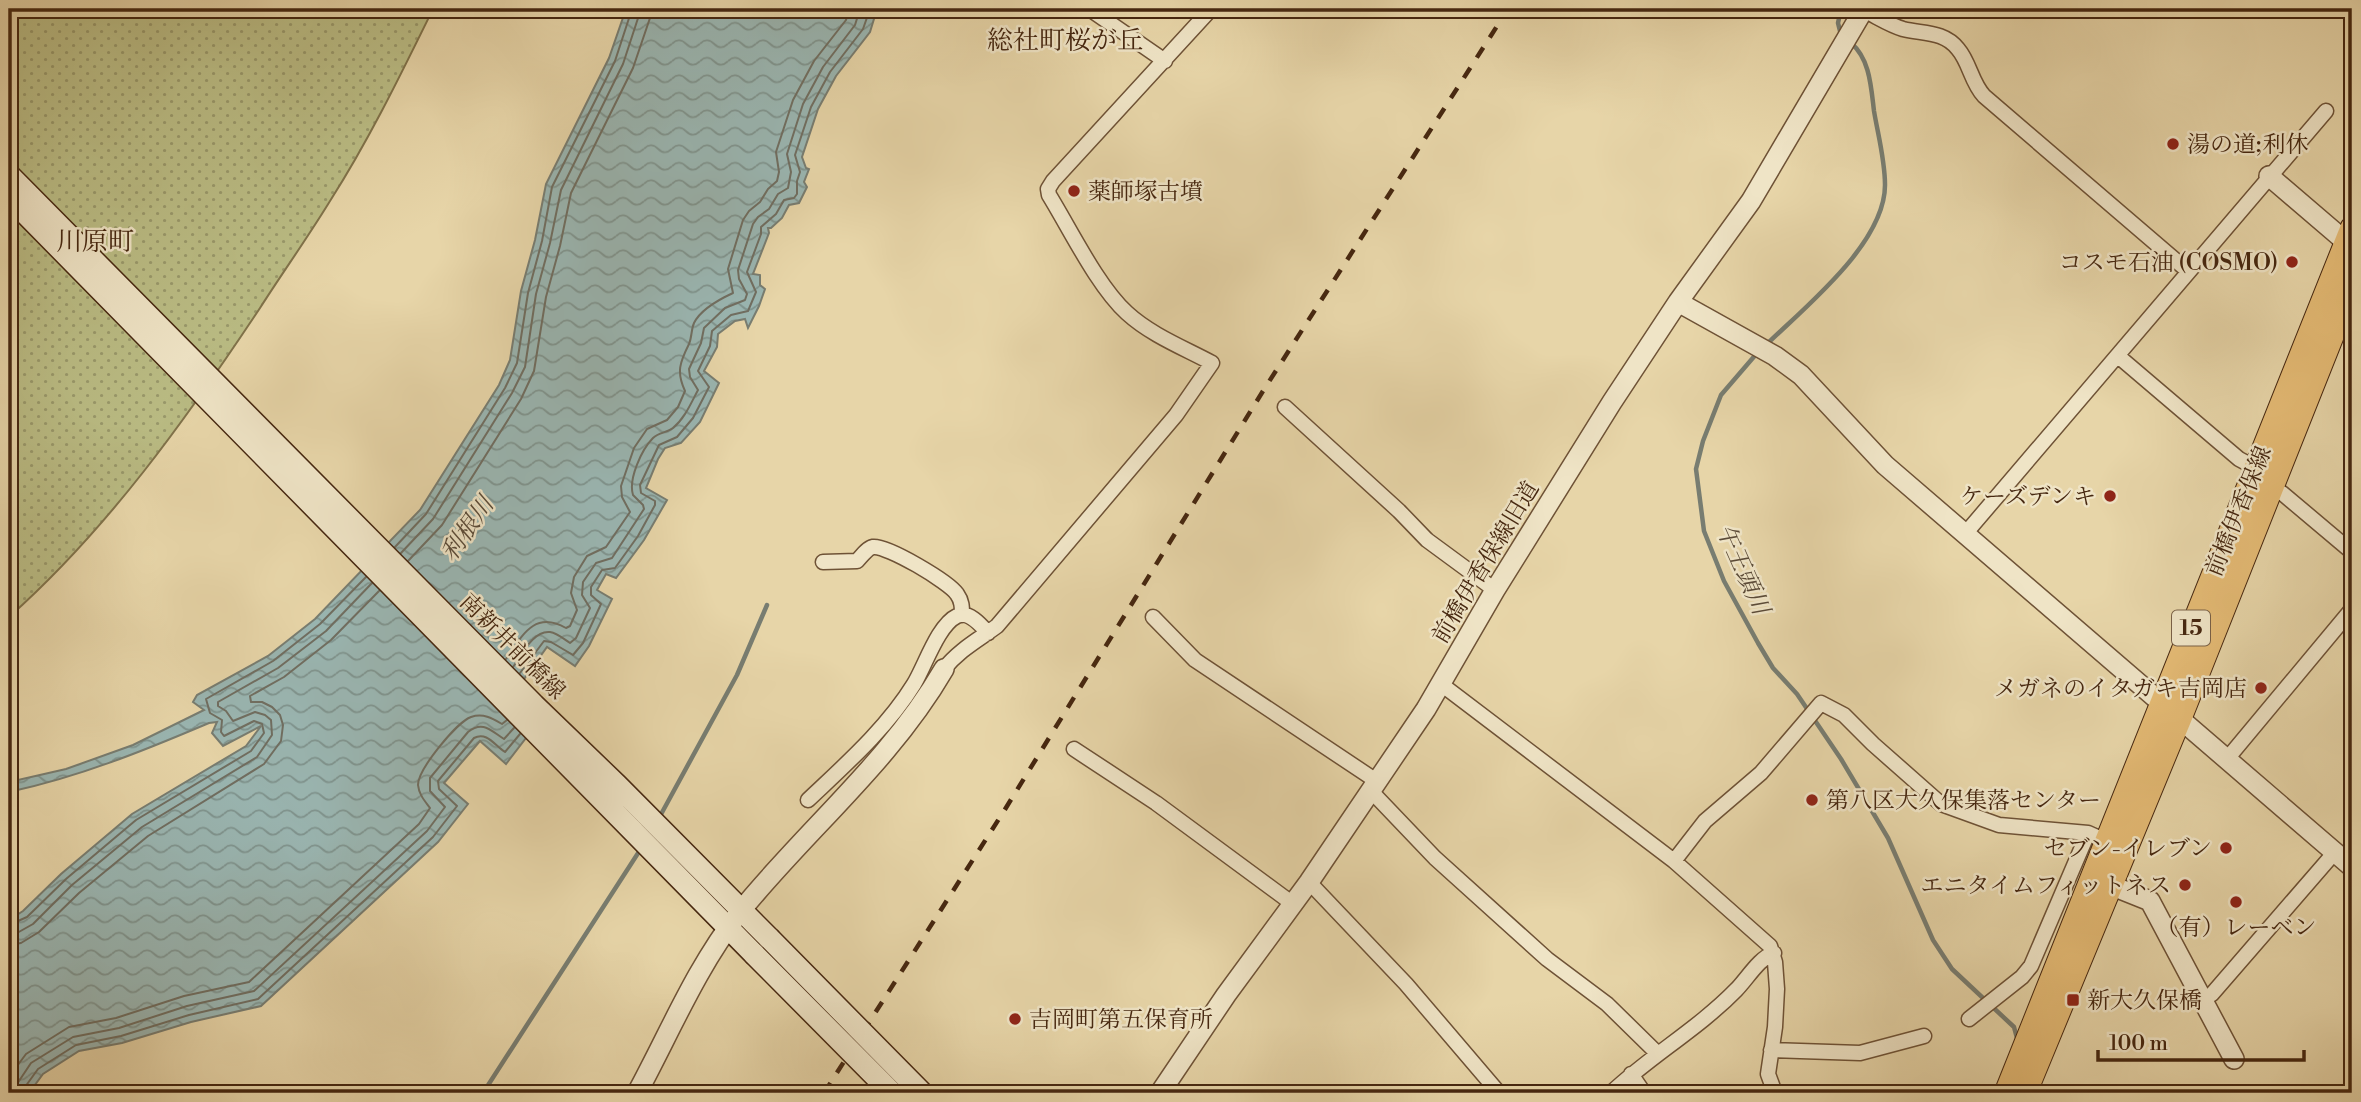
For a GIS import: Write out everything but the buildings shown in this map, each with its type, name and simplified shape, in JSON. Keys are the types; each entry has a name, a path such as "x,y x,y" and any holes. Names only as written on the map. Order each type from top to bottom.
{"main road":[{"name":"南新井前橋線","path":"9,175 922,1093"},
{"name":"南新井前橋線","path":"9,197 892,1093"},
{"name":"前橋伊香保線","path":"2037,1040 2097,837 2161,702 2350,239"},
{"name":"前橋伊香保線","path":"2037,1040 2110,885 2180,718 2352,286"},
{"name":"15","path":"2014,1089 2037,1040"}],"street":[{"path":"637,1093 698,972 742,910 887,751 920,709 953,657 997,626 1162,432 1212,363 1149,329 1122,308 1105,287 1048,191 1053,181 1211,9"},
{"path":"1864,9 1902,28 1931,33 1952,43 1964,58 1975,85 1984,96 2188,271"},
{"name":"前橋伊香保線旧道","path":"1160,1093 1226,995 1375,787 1441,684 1495,590 1612,402 1678,302 1751,201 1864,9"},
{"path":"1091,10 1165,61"},
{"path":"1965,534 2326,111"},
{"path":"2269,176 2350,239"},
{"path":"1678,302 1775,356 1806,380 1872,453 2352,867"},
{"path":"2118,356 2239,459 2256,468"},
{"path":"1285,407 1427,540 1495,590"},
{"path":"2272,488 2282,493 2352,552"},
{"path":"823,562 857,561 870,547 898,554 954,590 962,605 962,615"},
{"path":"2227,759 2352,609"},
{"path":"808,800 894,712 914,684 942,632 955,617 962,615 973,618 988,633"},
{"path":"1153,617 1195,660 1375,787 1443,866 1547,959 1606,1004 1658,1054"},
{"path":"1441,684 1674,861 1766,941 1774,953 1777,989 1768,1074 1775,1093"},
{"path":"1674,861 1705,821 1761,772 1821,703 1841,713 1941,804 1999,825 2097,837 2031,966 2022,978 1969,1018"},
{"path":"1074,749 1156,803 1293,904"},
{"path":"2202,1000 2212,994 2335,852"},
{"path":"1309,881 1406,984 1499,1093"},
{"path":"2110,885 2150,901 2234,1059"},
{"path":"1611,1093 1734,992 1766,957 1774,953"},
{"path":"1771,1050 1860,1052 1924,1036"},
{"path":"1631,1074 1644,1093"}],"green space":[{"path":"9,9 433,9 344,178 204,390 113,510 80,547 9,617"}],"water":[{"name":"利根川","path":"626,9 877,9 870,32 836,76 818,109 802,157 809,169 804,182 807,187 799,203 789,205 782,218 768,228 769,233 753,274 760,275 760,285 765,289 759,306 748,328 745,319 735,321 718,334 717,347 704,371 719,383 700,422 681,443 665,448 658,459 646,488 667,500 644,540 616,578 606,574 597,590 612,599 589,646 575,666 547,647 517,689 546,712 506,764 480,741 444,783 468,804 438,842 261,1006 191,1022 122,1043 79,1051 43,1074 29,1093 9,1093 9,920 23,911 61,874 132,814 246,746 261,726 223,746 212,733 217,722 209,723 60,779 9,792 9,782 66,769 133,745 204,710 193,702 197,695 268,656 315,619 420,510 499,385 510,360 521,291 546,184 609,58"}],"waterway":[{"name":"午王頭川","path":"1841,9 1838,23 1841,35"},
{"name":"午王頭川","path":"1767,344 1841,272 1872,229 1882,207 1885,176 1870,83 1866,65 1851,43"},
{"name":"午王頭川","path":"1758,352 1721,395 1703,441 1696,469 1704,531 1724,581 1758,643 1773,668 1797,694 1841,759 1888,838 1933,940 1952,969 2014,1027 2018,1042"},
{"path":"659,818 737,675 767,605"},
{"path":"483,1093 642,847"}],"railway":[{"path":"824,1093 1004,811 1263,391 1508,9"}],"place":[{"name":"湯の道;利休","path":"2173,144"},
{"name":"薬師塚古墳","path":"1074,191"},
{"name":"コスモ石油 (COSMO)","path":"2292,262"},
{"name":"ケーズデンキ","path":"2110,496"},
{"name":"メガネのイタガキ吉岡店","path":"2261,688"},
{"name":"第八区大久保集落センター","path":"1812,800"},
{"name":"セブン-イレブン","path":"2226,848"},
{"name":"エニタイムフィットネス","path":"2185,885"},
{"name":"（有）レーベン","path":"2236,902"},
{"name":"新大久保橋","path":"2073,1000"},
{"name":"吉岡町第五保育所","path":"1015,1019"}],"district":[{"name":"総社町桜が丘","path":"1065,40"},
{"name":"川原町","path":"95,241"}]}
